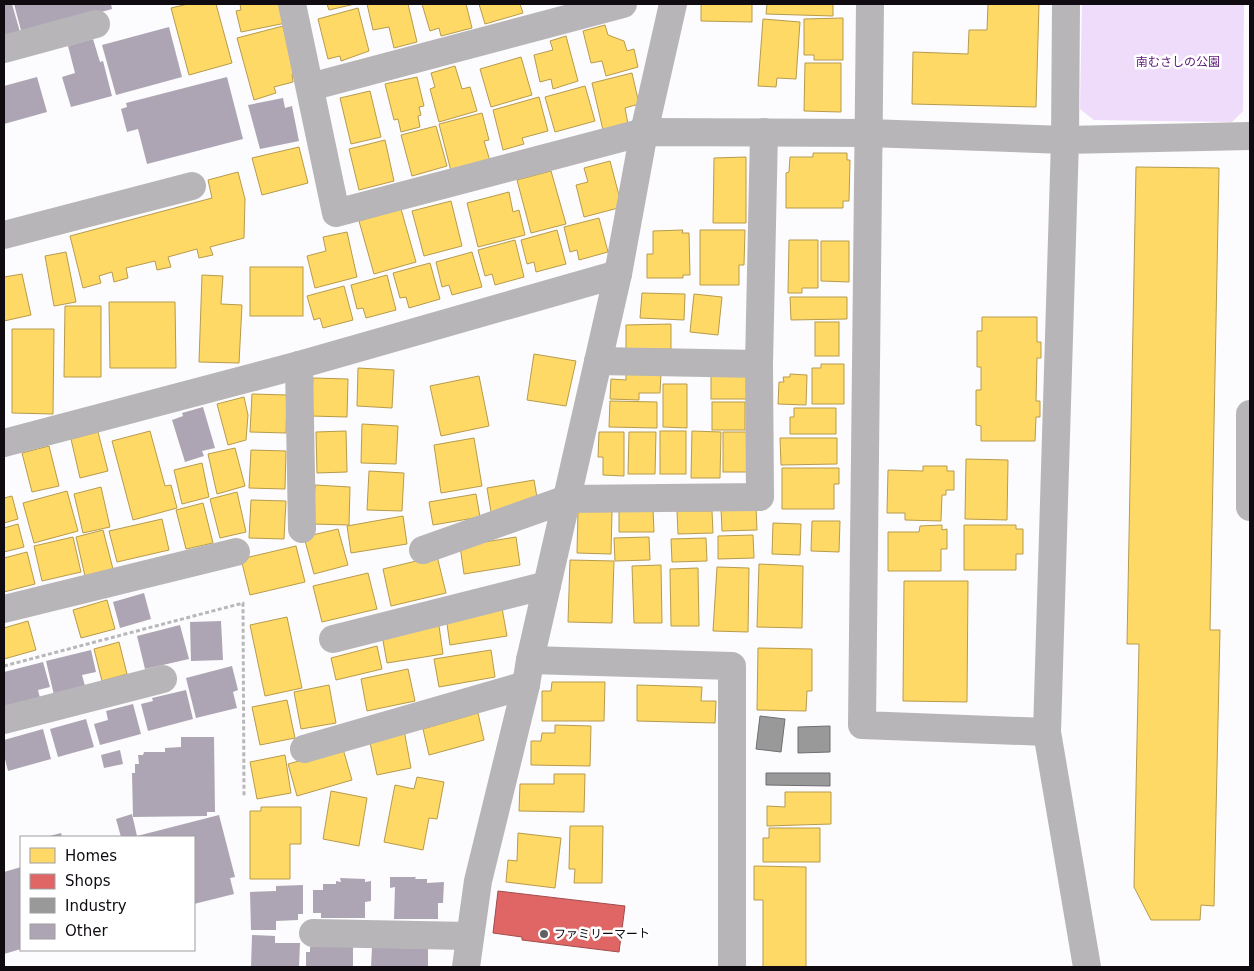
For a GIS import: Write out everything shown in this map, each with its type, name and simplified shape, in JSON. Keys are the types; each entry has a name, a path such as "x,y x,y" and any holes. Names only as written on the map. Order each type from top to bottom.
{"street":[{"path":"292,4 336,213 644,132 868,133 1065,140 1250,136"},
{"path":"310,88 623,4"},
{"path":"466,967 478,881 528,672 618,274 644,132 674,4"},
{"path":"870,4 862,726 1047,732"},
{"path":"1066,4 1065,140 1047,732 1086,967"},
{"path":"4,49 96,24"},
{"path":"423,550 567,499 760,497 759,364 764,132"},
{"path":"4,235 192,186"},
{"path":"4,443 299,365 618,274"},
{"path":"598,360 759,364"},
{"path":"299,365 302,530"},
{"path":"1250,414 1250,508"},
{"path":"4,609 236,552"},
{"path":"333,639 547,585"},
{"path":"304,749 528,672 732,666 732,967"},
{"path":"4,720 162,679"},
{"path":"313,933 469,936"}],"green space":[{"name":"南むさしの公園","path":"1082,4 1244,4 1243,111 1232,122 1094,120 1080,109"}],"building: Homes":[{"path":"188,4 216,4 232,63 189,75 171,8"},
{"path":"240,4 282,4 286,23 241,32 236,11 241,10"},
{"path":"327,4 355,4 329,10"},
{"path":"367,4 408,4 417,42 394,48 389,27 373,30"},
{"path":"422,4 466,4 472,28 441,36 439,28 430,31"},
{"path":"479,4 520,4 523,13 485,24"},
{"path":"701,4 752,4 752,22 701,21"},
{"path":"767,4 833,4 833,16 766,14"},
{"path":"988,4 1039,4 1036,107 912,104 913,52 968,54 969,30 987,30"},
{"path":"358,8 369,51 341,61 340,56 328,59 318,19"},
{"path":"843,18 843,60 814,60 814,55 804,55 804,19"},
{"path":"763,19 800,22 796,79 777,78 776,87 758,86"},
{"path":"605,25 608,35 624,41 627,51 634,49 638,67 606,76 602,61 591,63 583,31"},
{"path":"283,26 295,73 292,74 293,82 274,87 276,93 254,100 237,38"},
{"path":"566,36 578,81 553,89 551,79 540,82 534,55 553,50 550,41"},
{"path":"521,57 532,95 491,107 480,69"},
{"path":"805,63 841,63 841,112 804,111"},
{"path":"455,66 462,89 470,87 477,111 439,122 430,89 435,87 431,73"},
{"path":"632,73 639,104 625,108 628,124 603,130 592,83"},
{"path":"417,77 424,106 419,107 421,115 418,116 420,127 401,132 398,119 394,120 385,84"},
{"path":"585,86 595,121 555,132 545,97"},
{"path":"370,91 381,137 351,144 340,98"},
{"path":"539,97 548,131 522,138 524,144 503,150 493,110"},
{"path":"482,113 489,140 484,141 490,161 451,171 439,124"},
{"path":"436,126 447,166 412,176 401,135"},
{"path":"385,140 394,181 359,190 349,149"},
{"path":"299,147 308,183 262,195 252,158"},
{"path":"813,153 847,153 847,160 850,160 849,201 843,201 843,208 786,208 786,173 789,172 790,157 813,157"},
{"path":"746,157 746,223 713,223 714,158"},
{"path":"610,161 622,207 584,217 576,185 588,182 584,168"},
{"path":"1136,167 1219,168 1210,630 1220,630 1214,906 1201,905 1200,920 1151,920 1134,887 1139,644 1127,644"},
{"path":"551,171 566,224 531,233 517,180"},
{"path":"238,172 245,199 244,238 210,247 213,255 199,258 197,249 168,257 171,267 157,270 155,261 126,268 128,278 114,282 112,272 99,276 101,283 83,288 70,236 212,198 208,180"},
{"path":"509,192 513,212 519,210 525,235 478,247 467,203"},
{"path":"451,201 462,246 424,256 412,211"},
{"path":"401,209 416,262 374,274 359,221"},
{"path":"599,218 608,252 579,260 577,250 570,252 564,227"},
{"path":"557,230 566,264 536,272 534,262 527,264 521,240"},
{"path":"683,230 682,233 689,233 690,275 683,275 683,278 647,278 647,254 653,254 653,231"},
{"path":"700,230 745,230 744,265 739,265 739,285 700,285"},
{"path":"347,232 357,277 315,288 307,256 326,251 323,237"},
{"path":"515,240 524,277 495,285 492,274 485,276 478,250"},
{"path":"789,240 818,240 818,288 802,288 802,293 788,293"},
{"path":"821,241 849,241 849,282 821,281"},
{"path":"66,252 76,302 54,306 45,256"},
{"path":"472,252 482,287 452,295 449,285 442,287 436,262"},
{"path":"430,263 440,299 409,308 406,297 400,298 393,273"},
{"path":"250,267 303,267 303,316 250,316"},
{"path":"22,274 31,315 4,321 4,277"},
{"path":"202,275 223,276 221,304 242,305 239,363 199,362"},
{"path":"387,275 396,310 366,318 363,308 357,309 351,285"},
{"path":"344,286 353,320 323,328 320,318 314,320 307,296"},
{"path":"642,293 685,294 684,320 640,318"},
{"path":"694,294 722,297 718,335 690,332"},
{"path":"790,297 847,297 847,319 791,320"},
{"path":"109,302 175,302 176,368 110,368"},
{"path":"65,306 101,306 101,377 64,377"},
{"path":"982,317 1037,317 1037,342 1041,342 1041,358 1037,358 1036,401 1040,401 1040,417 1036,417 1035,441 981,441 981,426 976,425 976,390 981,390 981,367 977,367 977,331 982,331"},
{"path":"815,322 839,322 839,356 815,356"},
{"path":"671,324 671,349 626,349 626,325"},
{"path":"12,329 54,329 53,414 12,413"},
{"path":"534,354 576,361 566,406 527,400"},
{"path":"821,364 844,364 844,404 812,404 812,368 821,368"},
{"path":"358,368 394,370 392,408 357,406"},
{"path":"626,373 661,373 660,393 639,393 639,400 610,399 611,379 626,380"},
{"path":"711,374 747,374 747,399 711,399"},
{"path":"790,374 807,375 806,405 778,404 779,382 784,382 783,377 790,377"},
{"path":"479,376 489,426 441,436 430,386"},
{"path":"313,378 348,379 347,417 311,416"},
{"path":"663,384 687,384 687,428 663,427"},
{"path":"252,394 287,395 286,433 250,432"},
{"path":"244,397 248,415 246,440 228,445 217,404"},
{"path":"610,401 657,402 657,428 609,427"},
{"path":"712,402 745,402 745,430 712,430"},
{"path":"794,408 836,408 836,434 790,434 790,417 794,417"},
{"path":"362,424 398,426 396,464 361,463"},
{"path":"150,431 165,486 171,485 177,508 133,520 112,441"},
{"path":"346,431 347,472 317,473 316,432"},
{"path":"660,431 686,431 686,474 660,474"},
{"path":"692,431 721,432 720,478 691,478"},
{"path":"98,432 108,471 80,478 71,439"},
{"path":"599,432 624,432 624,476 603,475 603,457 598,457"},
{"path":"629,432 656,432 655,474 628,474"},
{"path":"723,432 749,432 749,472 723,472"},
{"path":"474,438 482,486 441,493 434,445"},
{"path":"780,438 837,438 837,464 781,465"},
{"path":"49,446 59,486 32,492 22,453"},
{"path":"235,448 245,486 217,494 208,454"},
{"path":"251,450 286,451 285,489 249,488"},
{"path":"966,459 1008,460 1007,520 965,519"},
{"path":"202,463 209,497 182,504 174,470"},
{"path":"923,466 947,466 947,471 954,471 954,490 946,490 946,495 942,495 941,521 905,520 905,513 887,513 888,470 923,471"},
{"path":"782,468 839,468 839,484 834,484 834,509 782,509"},
{"path":"369,471 404,473 402,511 367,510"},
{"path":"534,480 538,503 491,512 487,488"},
{"path":"315,485 350,487 349,525 313,524"},
{"path":"101,487 110,527 83,533 74,494"},
{"path":"67,491 78,531 34,543 23,503"},
{"path":"237,492 246,532 220,538 210,499"},
{"path":"476,494 480,517 433,525 429,502"},
{"path":"12,496 18,519 4,523 4,498"},
{"path":"251,500 286,501 284,539 249,538"},
{"path":"203,503 213,543 186,549 176,510"},
{"path":"756,507 757,530 722,531 721,508"},
{"path":"619,509 653,509 654,532 619,532"},
{"path":"578,510 612,511 611,554 577,553"},
{"path":"677,511 712,511 713,533 678,534"},
{"path":"403,516 407,544 351,553 347,526"},
{"path":"162,519 169,550 117,562 109,531"},
{"path":"812,521 840,521 839,552 811,551"},
{"path":"773,523 801,524 800,555 772,554"},
{"path":"18,524 24,547 4,552 4,528"},
{"path":"942,525 942,530 947,529 947,549 941,549 941,571 888,571 888,532 919,532 920,526"},
{"path":"964,525 1016,525 1016,529 1023,529 1023,554 1016,554 1016,570 964,570"},
{"path":"338,529 348,565 314,574 304,537"},
{"path":"103,530 113,569 85,576 76,537"},
{"path":"753,535 754,558 718,559 718,536"},
{"path":"73,537 81,572 42,581 34,546"},
{"path":"516,537 520,565 464,574 460,546"},
{"path":"649,537 650,560 615,561 614,538"},
{"path":"706,538 707,561 672,562 671,539"},
{"path":"296,546 305,582 250,595 241,559"},
{"path":"27,552 35,584 4,592 4,558"},
{"path":"437,556 446,593 391,606 383,569"},
{"path":"570,560 614,561 612,623 568,622"},
{"path":"759,564 803,566 802,628 757,627"},
{"path":"661,565 662,623 634,623 632,566"},
{"path":"717,567 749,568 748,632 713,631"},
{"path":"698,568 699,626 671,626 670,569"},
{"path":"368,573 377,609 322,622 313,586"},
{"path":"904,581 968,581 967,702 903,701"},
{"path":"107,600 115,629 81,638 73,610"},
{"path":"502,608 507,636 450,645 446,617"},
{"path":"287,617 302,688 265,696 250,625"},
{"path":"28,621 36,650 4,659 4,628"},
{"path":"439,626 443,654 387,663 382,635"},
{"path":"119,642 127,674 102,681 94,649"},
{"path":"377,646 382,669 336,680 331,658"},
{"path":"758,648 812,649 812,691 807,691 806,711 757,710"},
{"path":"491,650 495,677 439,687 434,659"},
{"path":"408,669 415,701 367,711 361,679"},
{"path":"552,682 605,682 604,721 542,721 542,691 551,691"},
{"path":"329,685 336,723 301,729 294,692"},
{"path":"637,685 702,687 701,701 716,701 715,723 637,721"},
{"path":"287,700 295,738 260,745 252,707"},
{"path":"478,713 484,740 429,755 423,729"},
{"path":"555,725 591,726 590,766 531,765 531,741 541,741 542,733 555,733"},
{"path":"404,730 411,768 377,775 369,738"},
{"path":"343,749 352,780 297,796 288,764"},
{"path":"285,755 291,793 257,799 250,762"},
{"path":"554,774 585,774 584,812 519,811 520,784 554,784"},
{"path":"417,777 444,782 437,819 429,818 423,850 384,842 395,785 414,789"},
{"path":"331,791 367,798 359,846 323,839"},
{"path":"785,792 831,792 831,824 767,826 767,806 785,807"},
{"path":"261,807 301,807 301,844 290,844 290,879 250,879 250,811 261,811"},
{"path":"570,826 603,826 602,883 574,883 575,869 569,869"},
{"path":"769,828 820,828 820,862 763,862 763,838 769,838"},
{"path":"518,833 561,838 555,888 506,882 508,860 517,861"},
{"path":"754,866 806,867 806,967 763,967 763,900 754,900"}],"building: Shops":[{"path":"498,891 625,906 619,952 522,940 522,937 493,933"}],"building: Industry":[{"path":"760,716 785,719 781,752 756,749"},
{"path":"830,726 830,752 798,753 798,727"},
{"path":"766,773 830,773 830,786 766,785"}],"building: Other":[{"path":"4,4 12,4 20,32 4,37"},
{"path":"14,4 111,4 112,9 22,34"},
{"path":"169,27 182,77 116,95 102,45"},
{"path":"93,39 100,62 103,61 112,96 71,107 62,77 75,73 68,46"},
{"path":"37,77 47,112 4,124 4,86"},
{"path":"227,77 243,139 147,164 138,129 127,132 121,109 127,107 126,103"},
{"path":"283,98 285,108 292,106 299,141 260,149 248,105"},
{"path":"203,407 215,448 202,451 204,456 185,462 172,420 183,416 182,413"},
{"path":"144,593 151,619 120,628 113,602"},
{"path":"221,621 223,660 191,661 190,622"},
{"path":"180,625 189,659 145,669 137,636"},
{"path":"91,650 96,672 82,675 85,686 54,695 46,661"},
{"path":"43,662 50,687 38,690 40,698 5,707 4,672"},
{"path":"232,666 238,690 233,692 237,708 196,718 186,678"},
{"path":"186,690 193,719 148,731 141,704 153,701 152,698"},
{"path":"133,704 141,734 100,745 94,724 108,720 106,711"},
{"path":"86,719 94,747 58,757 50,729"},
{"path":"43,729 51,759 8,771 4,755 4,740"},
{"path":"181,737 214,737 215,812 207,812 207,816 133,817 132,773 135,773 135,764 139,764 138,755 143,755 144,752 165,752 165,748 181,747"},
{"path":"120,750 123,764 104,768 101,755"},
{"path":"132,814 137,836 121,836 116,819"},
{"path":"219,815 235,877 230,878 234,894 195,904 195,836 137,836"},
{"path":"61,833 62,836 50,836"},
{"path":"20,867 20,949 4,954 4,872"},
{"path":"390,877 416,877 415,879 427,879 427,883 444,882 443,903 438,903 438,919 394,919 395,887 390,888"},
{"path":"340,878 365,879 365,882 371,881 371,901 365,902 365,918 321,918 321,913 313,913 313,890 323,890 323,884 336,884 336,881 341,882"},
{"path":"303,885 303,914 298,914 298,920 276,921 276,930 251,930 250,892 276,891 276,886"},
{"path":"252,935 275,936 275,943 300,943 299,967 251,967"},
{"path":"310,947 353,947 353,967 306,967 306,952 310,952"},
{"path":"372,947 428,949 428,967 371,967"}],"place":[{"name":"ファミリーマート","path":"544,934"}]}
